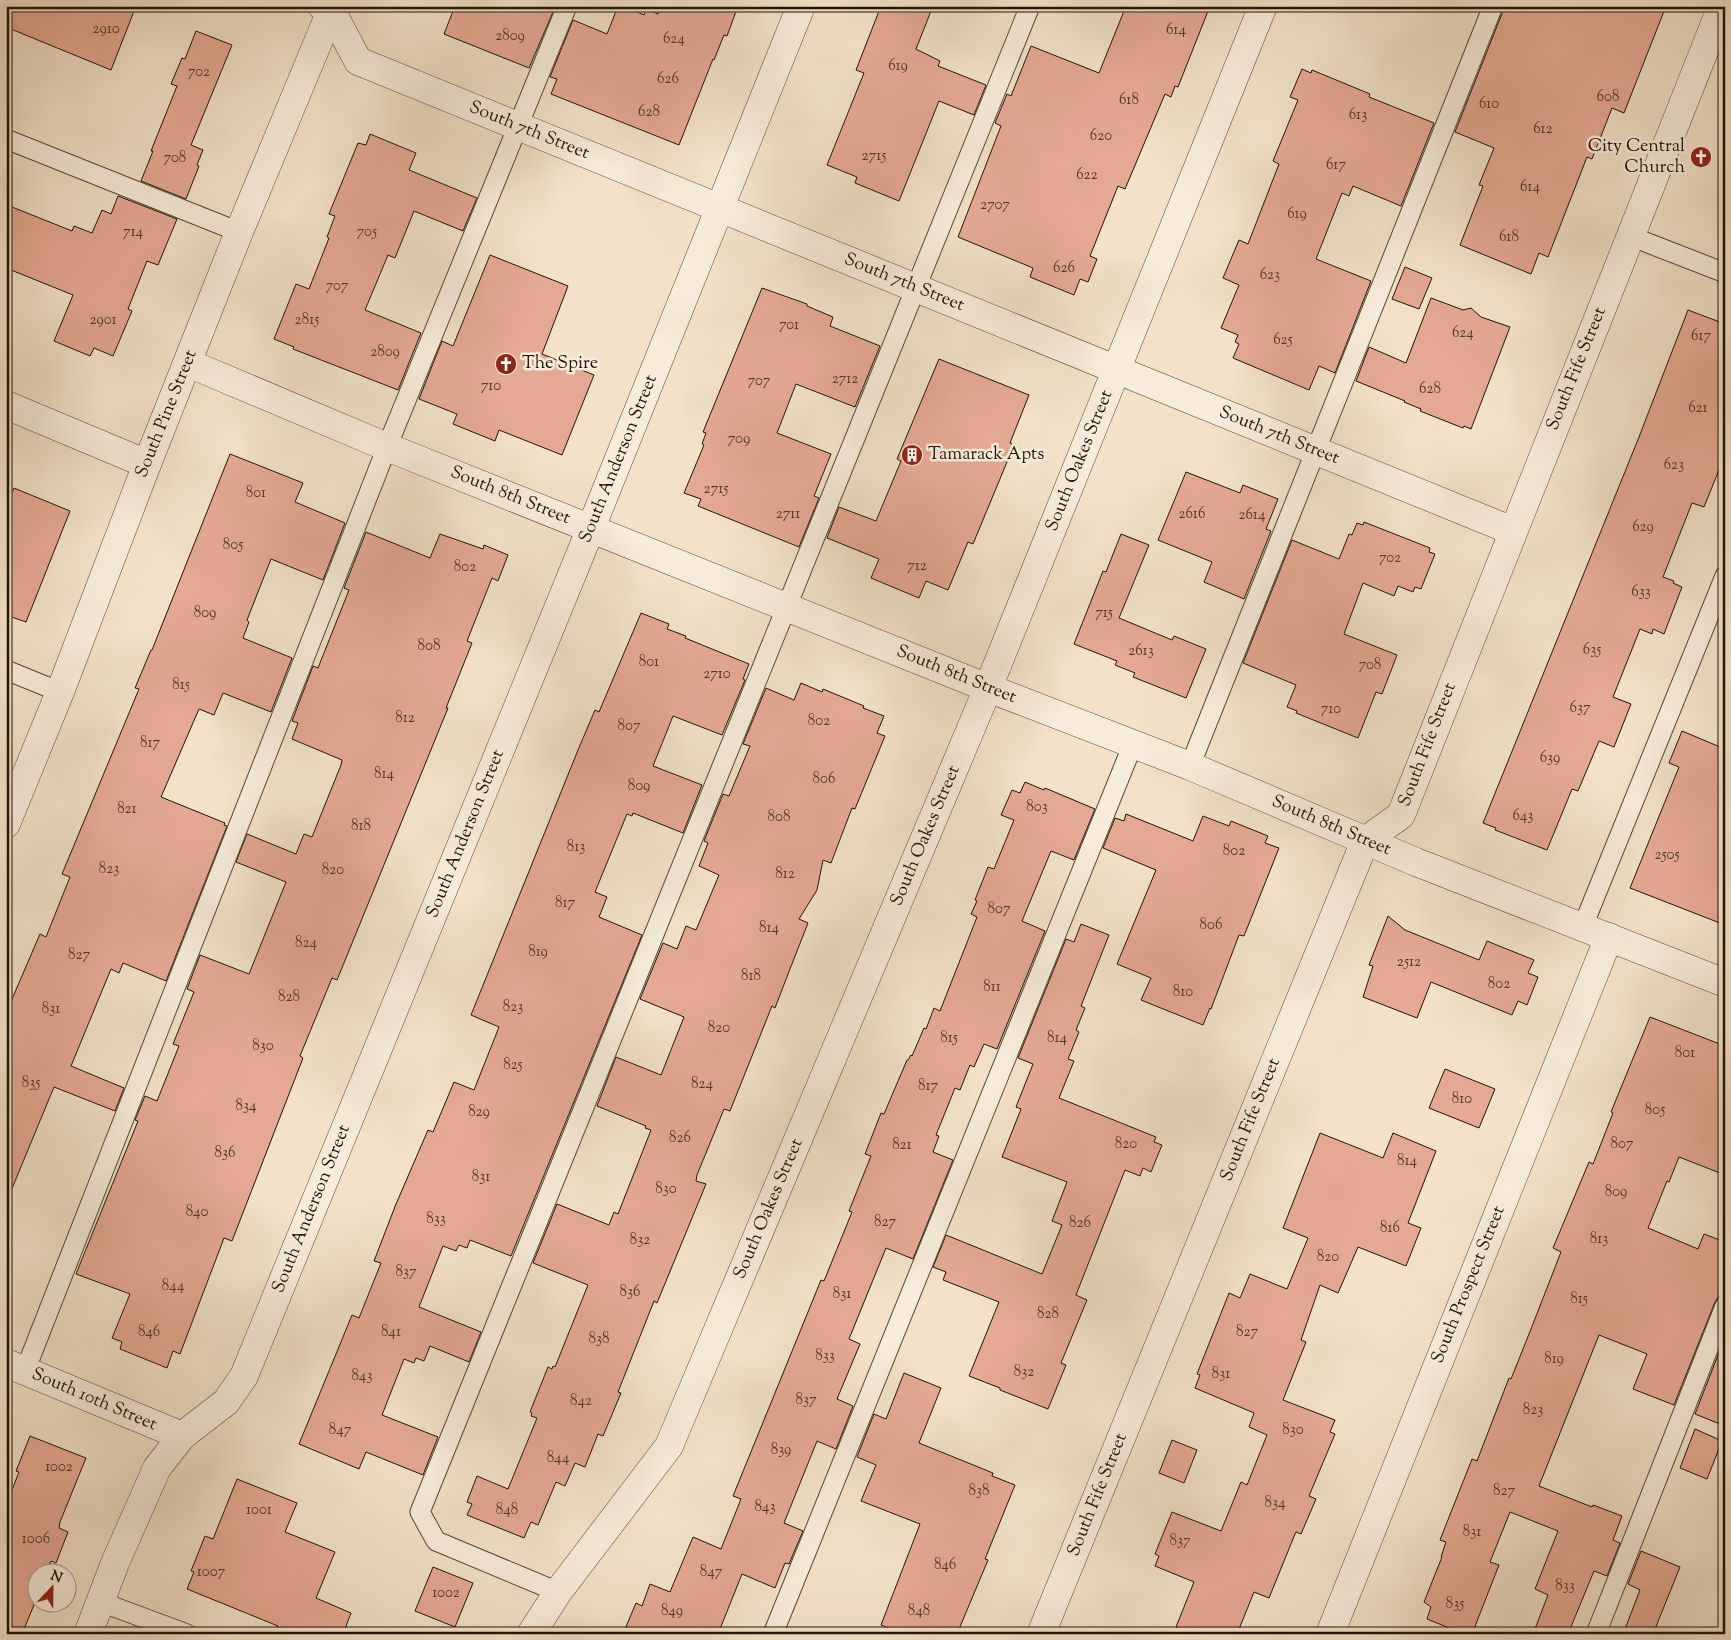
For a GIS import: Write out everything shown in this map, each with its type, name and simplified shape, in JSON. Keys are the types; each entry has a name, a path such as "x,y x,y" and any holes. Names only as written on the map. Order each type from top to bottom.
{"street":[{"name":"South Anderson Street","path":"88,1634 115,1563 157,1468 182,1436 226,1402 244,1376 592,528 801,6"},
{"name":"South Oakes Street","path":"531,1634 558,1592 669,1446 988,688 1263,6"},
{"name":"South Fife Street","path":"1042,1634 1365,841 1401,815 1722,6"},
{"name":"South 7th Street","path":"328,8 358,61 1513,531"},
{"name":"South Pine Street","path":"6,824 60,692 147,464 328,8"},
{"name":"South 8th Street","path":"188,363 387,447 988,688 1190,766 1365,841 1725,983"},
{"path":"6,405 147,464"},
{"name":"South Prospect Street","path":"1330,1634 1609,937"},
{"name":"South 10th Street","path":"15,1367 182,1436"}],"lane":[{"path":"15,1367 567,6"},
{"path":"558,1592 436,1541 420,1512 1030,6"},
{"path":"1190,766 1493,6"},
{"path":"6,139 239,232"},
{"path":"1630,236 1725,273"},
{"path":"1582,926 1725,576"},
{"path":"6,670 60,692"},
{"path":"773,1634 1133,744"},
{"path":"1596,1634 1725,1306"},
{"path":"101,1602 187,1634"}],"building":[{"path":"6,6 136,6 111,70 6,27"},
{"path":"455,6 539,6 553,12 529,68 444,34"},
{"path":"618,6 624,6 644,15 646,9 658,14 660,9 656,6 738,6 727,36 724,35 713,59 679,145 551,94 557,79 550,77 573,20 607,34"},
{"path":"881,6 933,6 916,49 940,61 938,66 986,85 974,115 939,101 899,201 855,183 857,177 827,165 864,73 856,70"},
{"path":"1126,6 1210,6 1178,87 1175,86 1171,97 1165,94 1125,189 1118,186 1090,256 1097,259 1088,282 1080,279 1074,295 1030,277 1033,268 958,237 1001,126 995,123 1007,94 1011,96 1031,46 1099,73"},
{"path":"1505,6 1666,6 1624,113 1612,108 1592,159 1587,157 1548,257 1539,253 1531,274 1460,245 1483,186 1479,185 1494,148 1455,132"},
{"path":"196,31 232,45 191,145 203,150 186,199 141,181 177,86 171,84 182,58 185,59"},
{"path":"1302,69 1311,73 1312,70 1370,94 1369,97 1434,123 1401,206 1353,186 1349,196 1342,193 1316,259 1371,281 1335,373 1319,366 1309,390 1233,358 1239,344 1235,342 1238,335 1221,328 1239,285 1223,278 1239,240 1248,244 1279,164 1273,161 1298,100 1290,97"},
{"path":"370,134 416,153 409,170 477,198 463,231 414,211 395,258 388,255 365,310 421,333 398,390 293,349 294,347 274,339 296,284 309,289 329,238 327,237 335,216 329,214 358,143 366,145"},
{"path":"118,196 177,219 158,265 147,261 128,309 132,311 113,356 94,348 90,356 54,341 73,295 6,268 6,223 12,207 72,231 74,226 92,233 102,210 111,214"},
{"name":"The Spire","path":"490,255 568,286 542,354 594,375 562,455 499,430 495,441 453,424 457,414 419,399 442,341 453,346"},
{"path":"1405,267 1432,278 1419,309 1392,299"},
{"path":"762,288 807,304 807,306 833,317 830,326 880,346 855,407 796,384 777,433 831,454 814,496 819,498 799,547 698,506 701,499 684,493 704,445 702,444 706,433 703,432"},
{"path":"1431,298 1463,310 1471,308 1481,317 1510,327 1471,429 1464,426 1463,428 1420,411 1421,409 1405,401 1356,381 1369,347 1406,363"},
{"path":"1688,310 1725,324 1725,455 1704,507 1692,503 1663,577 1674,581 1673,583 1682,587 1664,634 1653,629 1652,634 1640,629 1613,697 1631,704 1614,747 1599,741 1578,791 1572,789 1547,850 1495,830 1496,828 1483,823 1639,437"},
{"path":"939,359 1029,395 1010,443 1014,445 973,544 968,542 948,590 926,581 919,598 871,578 879,559 827,538 839,507 876,521 901,461 897,459"},
{"path":"230,454 303,483 295,502 345,523 323,580 271,559 247,620 249,622 243,638 292,658 271,712 223,693 214,715 199,709 161,797 225,823 224,825 227,826 166,981 123,963 119,973 111,969 71,1066 124,1088 115,1111 54,1087 6,1203 6,1013 40,934 46,937 70,877 62,874 139,689 135,688"},
{"path":"1186,472 1240,493 1243,485 1278,499 1266,529 1271,531 1244,599 1204,582 1212,562 1158,540"},
{"path":"14,488 70,511 26,622 6,615 6,508"},
{"path":"1364,522 1430,548 1429,552 1435,554 1421,589 1415,587 1413,592 1398,586 1394,596 1363,583 1344,634 1397,655 1382,694 1376,692 1358,738 1296,713 1297,711 1287,707 1296,685 1243,663 1292,540 1339,559 1349,534 1352,535 1357,523 1363,525"},
{"path":"366,532 430,558 440,534 483,549 484,545 508,555 498,581 492,578 467,641 472,643 446,708 448,708 337,980 332,978 300,1056 303,1058 232,1241 224,1238 180,1354 173,1351 167,1368 120,1349 122,1342 112,1338 130,1294 76,1274 138,1121 135,1120 145,1096 157,1101 179,1046 173,1044 194,992 187,989 200,955 249,974 286,882 236,862 247,834 296,854 304,834 312,837 341,765 342,760 292,739 298,723 292,721 313,666 318,668 349,590 344,588"},
{"path":"1121,534 1149,545 1119,618 1172,640 1174,636 1206,649 1186,698 1133,677 1135,673 1115,665 1117,661 1074,644 1103,571 1106,572"},
{"path":"641,613 669,624 667,629 686,636 685,638 749,664 743,679 745,680 722,735 673,716 653,766 702,785 683,833 633,813 632,816 627,814 595,892 607,897 599,917 642,935 511,1256 470,1240 467,1248 459,1245 456,1251 443,1246 419,1307 481,1332 469,1362 430,1346 424,1361 416,1358 414,1363 404,1359 382,1415 438,1437 423,1475 366,1452 359,1469 299,1444 352,1315 359,1318 381,1263 374,1261 428,1130 433,1132 454,1082 474,1090 499,1027 471,1015 578,750 595,710 599,712"},
{"path":"801,683 822,692 823,689 884,716 877,733 885,736 855,809 852,808 831,863 823,860 817,890 799,919 808,923 775,1008 772,1006 730,1111 724,1109 697,1175 696,1181 706,1184 657,1303 654,1301 618,1392 621,1393 603,1436 598,1434 585,1467 575,1463 565,1486 556,1482 538,1525 531,1522 524,1538 467,1515 472,1504 467,1502 477,1476 508,1489 537,1418 531,1416 532,1413 530,1412 548,1367 552,1369 553,1366 555,1367 588,1285 533,1263 557,1204 609,1225 614,1212 618,1214 651,1130 645,1128 646,1126 597,1106 616,1057 661,1075 684,1017 640,999 663,943 677,949 686,926 696,930 719,875 699,866 708,843 704,841 723,794 729,796 750,746 743,744 766,688 794,700"},
{"path":"1682,731 1725,749 1725,925 1630,888 1679,767 1669,763"},
{"path":"1025,782 1044,790 1045,788 1095,809 1074,860 1051,851 1022,921 1045,931 997,1049 984,1044 974,1067 970,1065 960,1090 955,1088 936,1135 939,1136 933,1152 953,1160 913,1259 886,1248 849,1339 860,1344 837,1399 853,1406 836,1449 817,1441 784,1523 803,1531 789,1564 785,1563 775,1588 742,1574 718,1634 623,1634 636,1603 642,1606 650,1584 670,1592 693,1537 721,1549 741,1499 733,1496 821,1280 824,1281 852,1212 849,1211 871,1156 865,1154 881,1113 884,1114 907,1060 912,1056 934,1008 940,1011 977,917 971,914 977,901 975,900 988,867 994,869 1014,820 1001,815 1012,790 1020,793"},
{"path":"1126,814 1193,841 1203,816 1229,826 1231,821 1268,836 1265,843 1279,848 1244,936 1239,935 1203,1025 1141,1000 1151,978 1117,964 1156,870 1103,848 1115,818 1124,821"},
{"path":"1388,916 1405,930 1479,960 1487,941 1534,960 1528,973 1538,977 1527,1005 1518,1001 1512,1015 1431,982 1417,1018 1363,997 1373,966 1369,965"},
{"path":"1081,924 1109,935 1081,1006 1085,1008 1076,1030 1079,1032 1068,1059 1074,1061 1059,1098 1156,1137 1154,1142 1162,1145 1151,1172 1143,1168 1140,1176 1125,1170 1076,1295 1087,1300 1061,1363 1066,1365 1048,1409 969,1376 999,1302 943,1280 946,1272 933,1267 946,1235 1042,1274 1062,1225 1052,1221 1067,1182 1002,1157 1021,1109 1016,1107 1033,1064 1018,1058 1066,939 1074,942"},
{"path":"1650,1017 1725,1046 1725,1175 1679,1157 1648,1228 1698,1249 1704,1234 1725,1242 1725,1295 1718,1297 1715,1302 1674,1405 1633,1389 1647,1354 1599,1335 1539,1486 1592,1507 1593,1505 1622,1516 1613,1540 1620,1543 1607,1576 1594,1571 1568,1634 1533,1634 1548,1595 1535,1589 1558,1531 1510,1512 1490,1562 1499,1565 1472,1634 1464,1634 1427,1619 1431,1607 1424,1602 1446,1542 1440,1540 1472,1459 1477,1461 1509,1378 1511,1379 1561,1252 1553,1248 1589,1162 1593,1164 1613,1113 1611,1112"},
{"path":"1445,1069 1495,1089 1479,1128 1429,1108"},
{"path":"1320,1133 1383,1158 1393,1133 1436,1151 1408,1223 1421,1228 1406,1266 1358,1247 1338,1293 1320,1285 1301,1340 1306,1342 1283,1400 1335,1420 1330,1432 1335,1434 1309,1496 1316,1499 1301,1534 1296,1532 1295,1534 1269,1598 1254,1592 1237,1634 1192,1634 1176,1627 1194,1582 1155,1566 1159,1556 1155,1554 1172,1512 1221,1531 1241,1482 1247,1485 1267,1435 1249,1427 1254,1413 1195,1388 1200,1375 1197,1374 1229,1293 1240,1298 1250,1274 1287,1289 1308,1238 1283,1228"},
{"path":"1725,1337 1725,1426 1695,1414"},
{"path":"904,1373 941,1388 919,1443 993,1473 992,1476 1015,1485 985,1559 988,1560 957,1634 902,1634 881,1625 920,1524 861,1501 876,1465 857,1457 874,1414 886,1419"},
{"path":"1695,1429 1722,1441 1707,1479 1680,1468"},
{"path":"30,1436 86,1458 60,1522 59,1528 68,1532 56,1562 28,1562 28,1612 31,1612 22,1634 6,1634 6,1505 19,1472 16,1471"},
{"path":"1172,1440 1197,1450 1184,1483 1159,1473"},
{"path":"237,1479 297,1503 285,1532 335,1552 316,1598 351,1613 343,1634 275,1634 278,1626 187,1589 194,1572 191,1571 205,1536 213,1539"},
{"path":"1641,1551 1680,1567 1653,1634 1623,1634 1640,1590 1628,1584"},
{"path":"433,1567 473,1583 455,1627 415,1611"}],"place":[{"name":"City Central Church","path":"1701,157"},
{"name":"The Spire","path":"506,364"},
{"name":"Tamarack Apts","path":"912,455"}]}
